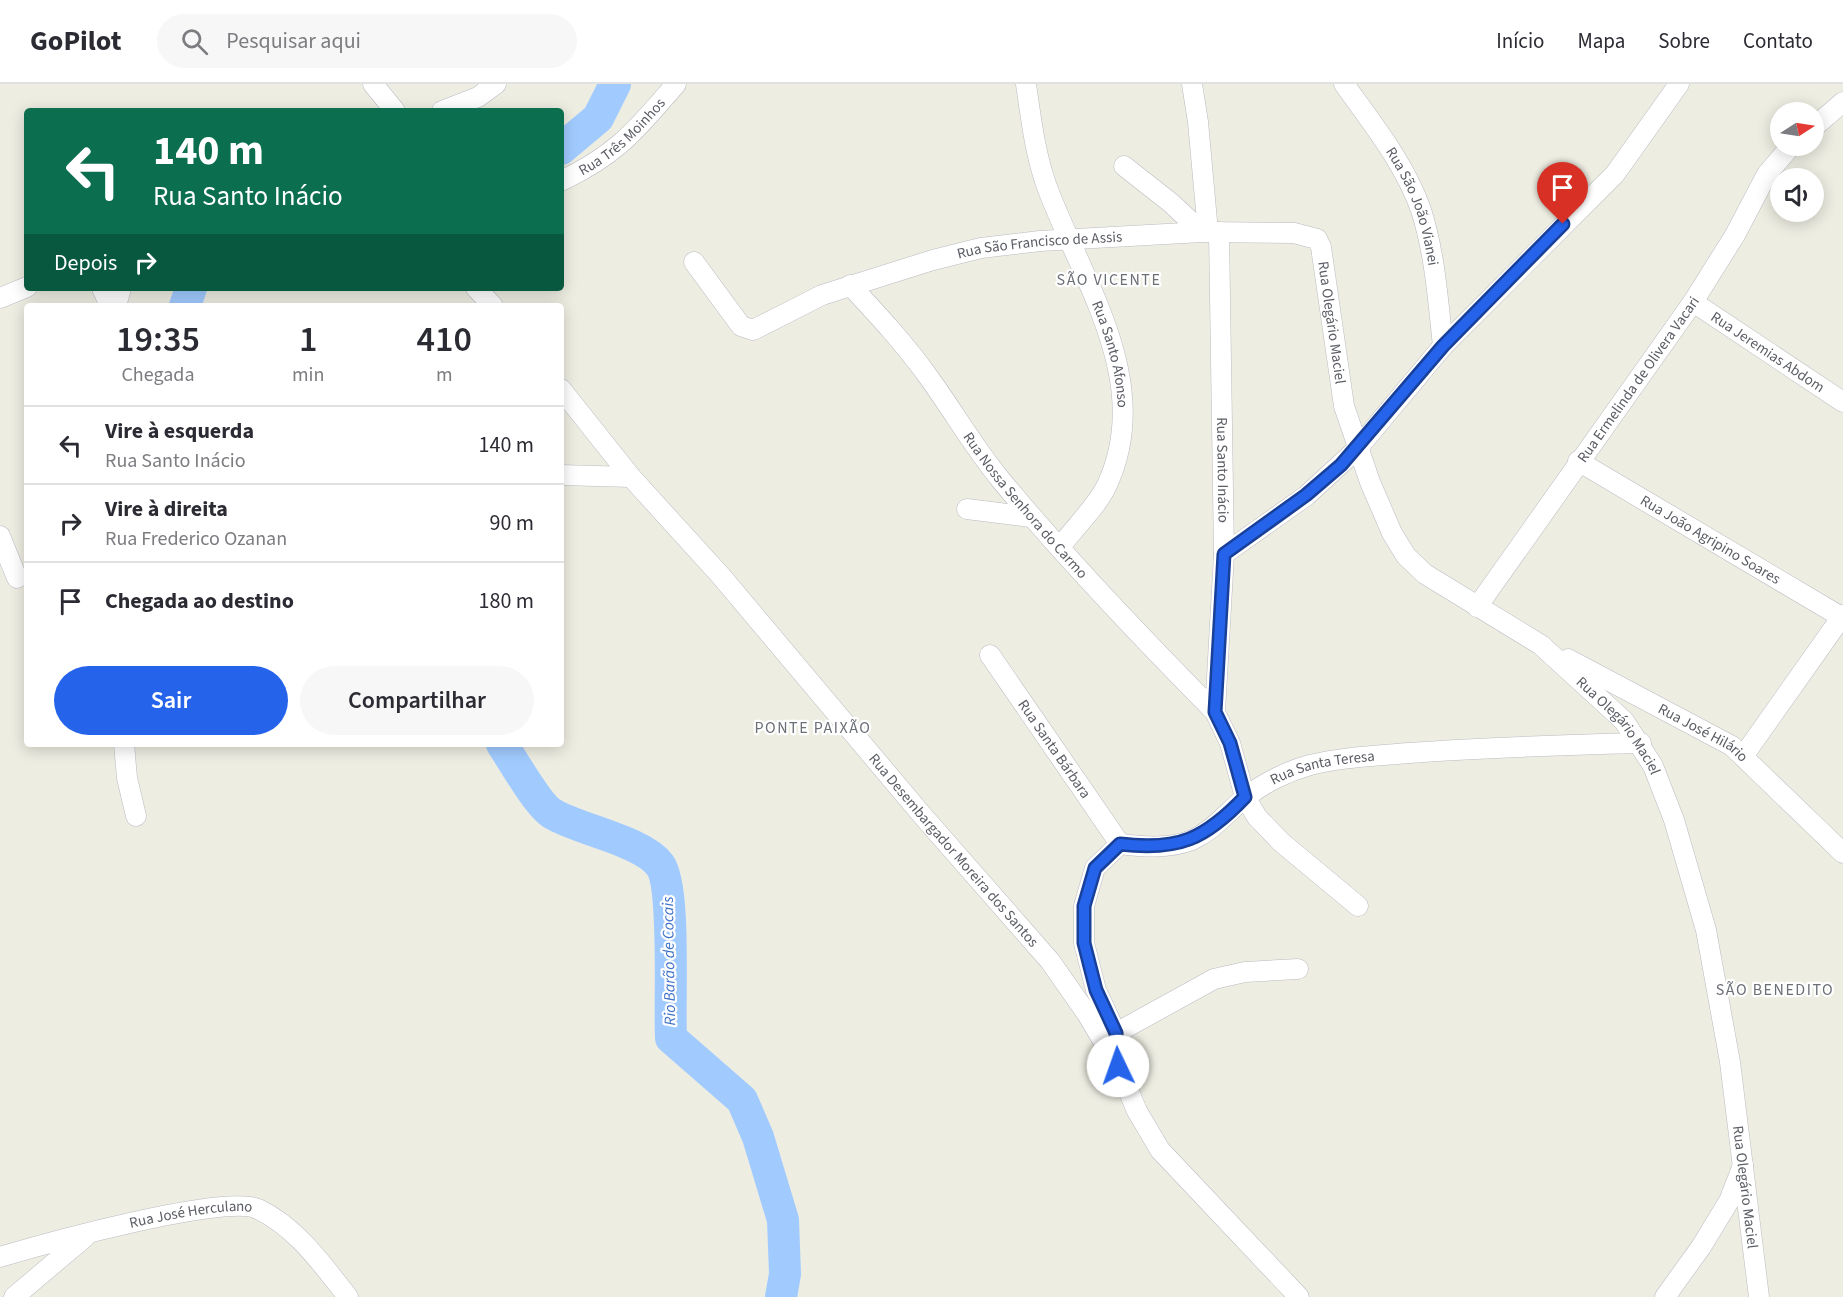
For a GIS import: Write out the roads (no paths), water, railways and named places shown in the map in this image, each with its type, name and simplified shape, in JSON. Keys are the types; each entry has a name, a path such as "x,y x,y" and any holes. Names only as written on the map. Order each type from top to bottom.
{"street":[{"path":"373,84 393,108"},
{"path":"450,108 477,97 496,84"},
{"name":"Rua Três Moinhos","path":"564,180 594,166 626,142 676,84"},
{"name":"Rua Santo Afonso","path":"1026,84 1034,135 1046,184 1113,344 1122,381 1123,418 1117,452 1107,486 1060,547"},
{"name":"Rua Santo Inácio","path":"1192,84 1210,232 1224,554 1215,712 1230,743 1245,797 1257,817 1281,842 1358,906"},
{"name":"Rua São João Vianei","path":"1344,84 1395,157 1420,207 1432,248 1443,346"},
{"path":"1224,554 1306,495 1357,449 1443,346 1615,174 1679,84"},
{"path":"1824,118 1843,102"},
{"name":"Rua Ermelinda de Olivera Vacari","path":"1476,607 1693,302 1735,235 1767,174 1782,156"},
{"path":"1124,166 1210,232"},
{"name":"Rua São Francisco de Assis","path":"694,261 741,326 753,330 767,325 806,303 850,285 981,248 1068,239 1210,232 1309,235 1317,239 1321,247"},
{"name":"Rua Olegário Maciel","path":"1321,247 1344,406 1357,449 1392,533 1406,556 1425,574 1541,645 1608,705 1641,743 1653,766 1674,820 1706,930 1730,1062 1759,1297"},
{"name":"Rua Nossa Senhora do Carmo","path":"850,285 881,318 925,372 975,446 1031,516 1106,599 1215,712"},
{"path":"0,298 24,288"},
{"path":"479,291 490,303"},
{"name":"Rua Jeremias Abdom","path":"1693,302 1843,402"},
{"name":"Rua Desembargador Moreira dos Santos","path":"564,393 631,477 721,576 922,815 1050,961 1087,1014 1118,1066 1137,1111 1160,1150 1299,1297"},
{"name":"Rua João Agripino Soares","path":"1578,461 1843,616"},
{"path":"564,475 631,477"},
{"path":"967,509 1031,516"},
{"path":"0,536 15,579"},
{"path":"1744,755 1843,616"},
{"name":"Rua José Hilário","path":"1541,645 1732,746 1744,755 1843,853"},
{"name":"Rua Santa Bárbara","path":"990,655 1120,844"},
{"name":"Rua Santa Teresa","path":"1120,844 1145,847 1171,845 1191,840 1208,831 1245,797 1278,777 1344,759 1487,747 1641,743"},
{"path":"124,747 127,778 136,816"},
{"path":"1118,1066 1116,1033 1096,990 1084,943 1084,906 1095,868 1120,844"},
{"path":"1116,1033 1214,979 1245,972 1298,969"},
{"path":"1665,1297 1701,1247 1729,1201 1744,1163"},
{"name":"Rua José Herculano","path":"0,1257 50,1242 228,1204 255,1207 282,1223 313,1253 348,1297"},
{"path":"14,1297 90,1233"}],"waterway":[{"name":"Rio Barão de Cocais","path":"564,146 598,118 615,84"},
{"name":"Rio Barão de Cocais","path":"186,303 190,291"},
{"name":"Rio Barão de Cocais","path":"504,747 533,793 547,810 565,820 639,849 660,865 665,877 670,920 671,1038 742,1100 758,1137 783,1220 785,1274 781,1297"}],"district":[{"name":"SÃO VICENTE","path":"1109,280"},
{"name":"PONTE PAIXÃO","path":"813,728"},
{"name":"SÃO BENEDITO","path":"1775,990"}]}
